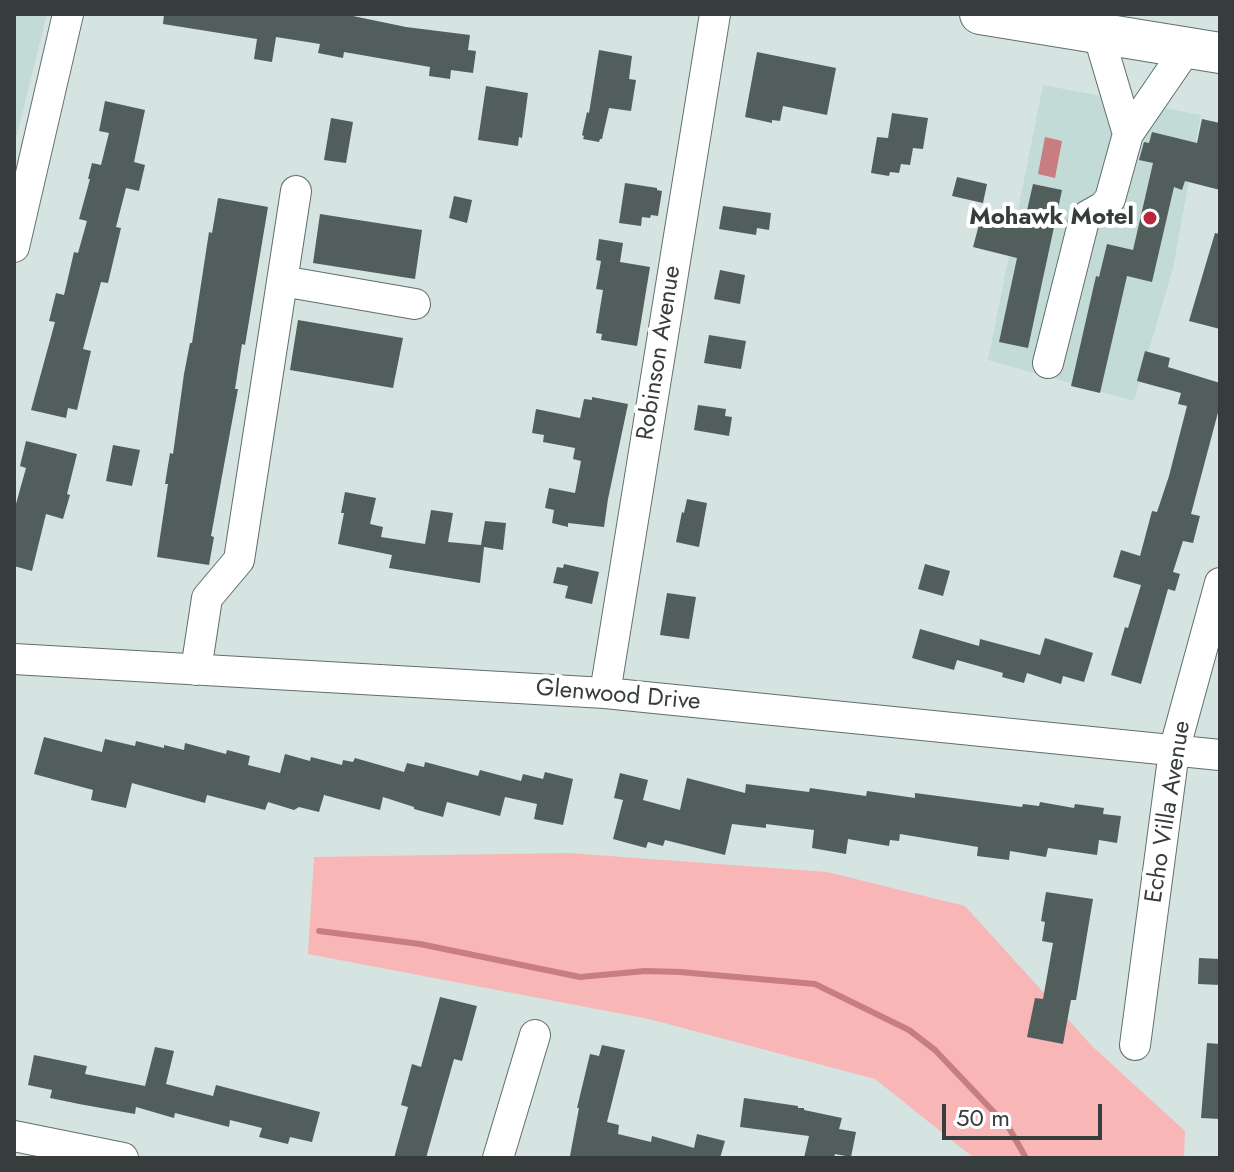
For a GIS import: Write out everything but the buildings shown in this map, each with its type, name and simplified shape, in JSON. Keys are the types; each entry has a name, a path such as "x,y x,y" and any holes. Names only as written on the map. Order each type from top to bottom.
{"main road":[{"path":"980,14 1203,51"}],"street":[{"path":"14,247 68,14"},
{"name":"Robinson Avenue","path":"605,693 715,14"},
{"path":"1098,33 1128,134"},
{"path":"1048,363 1083,224 1087,216 1110,199 1128,134 1203,51"},
{"path":"196,670 207,598 239,560 296,191"},
{"path":"282,281 415,304"},
{"name":"Echo Villa Avenue","path":"1135,1045 1174,751 1220,583"},
{"name":"Glenwood Drive","path":"14,659 605,693 1220,755"},
{"path":"498,1158 535,1035"},
{"path":"14,1136 123,1158"}],"shaded area":[{"path":"14,14 47,14 14,147"},
{"path":"1043,85 1201,115 1173,268 1134,401 988,360"},
{"path":"1045,137 1062,141 1055,178 1038,174"},
{"path":"569,853 827,872 965,906 1093,1047 1185,1131 1184,1158 974,1158 875,1079 649,1019 308,954 314,857"}],"waterway":[{"path":"319,931 420,944 580,977 645,971 680,972 815,984 909,1030 935,1050 1009,1128 1026,1158"}],"place":[{"name":"Mohawk Motel","path":"1150,218"}]}
